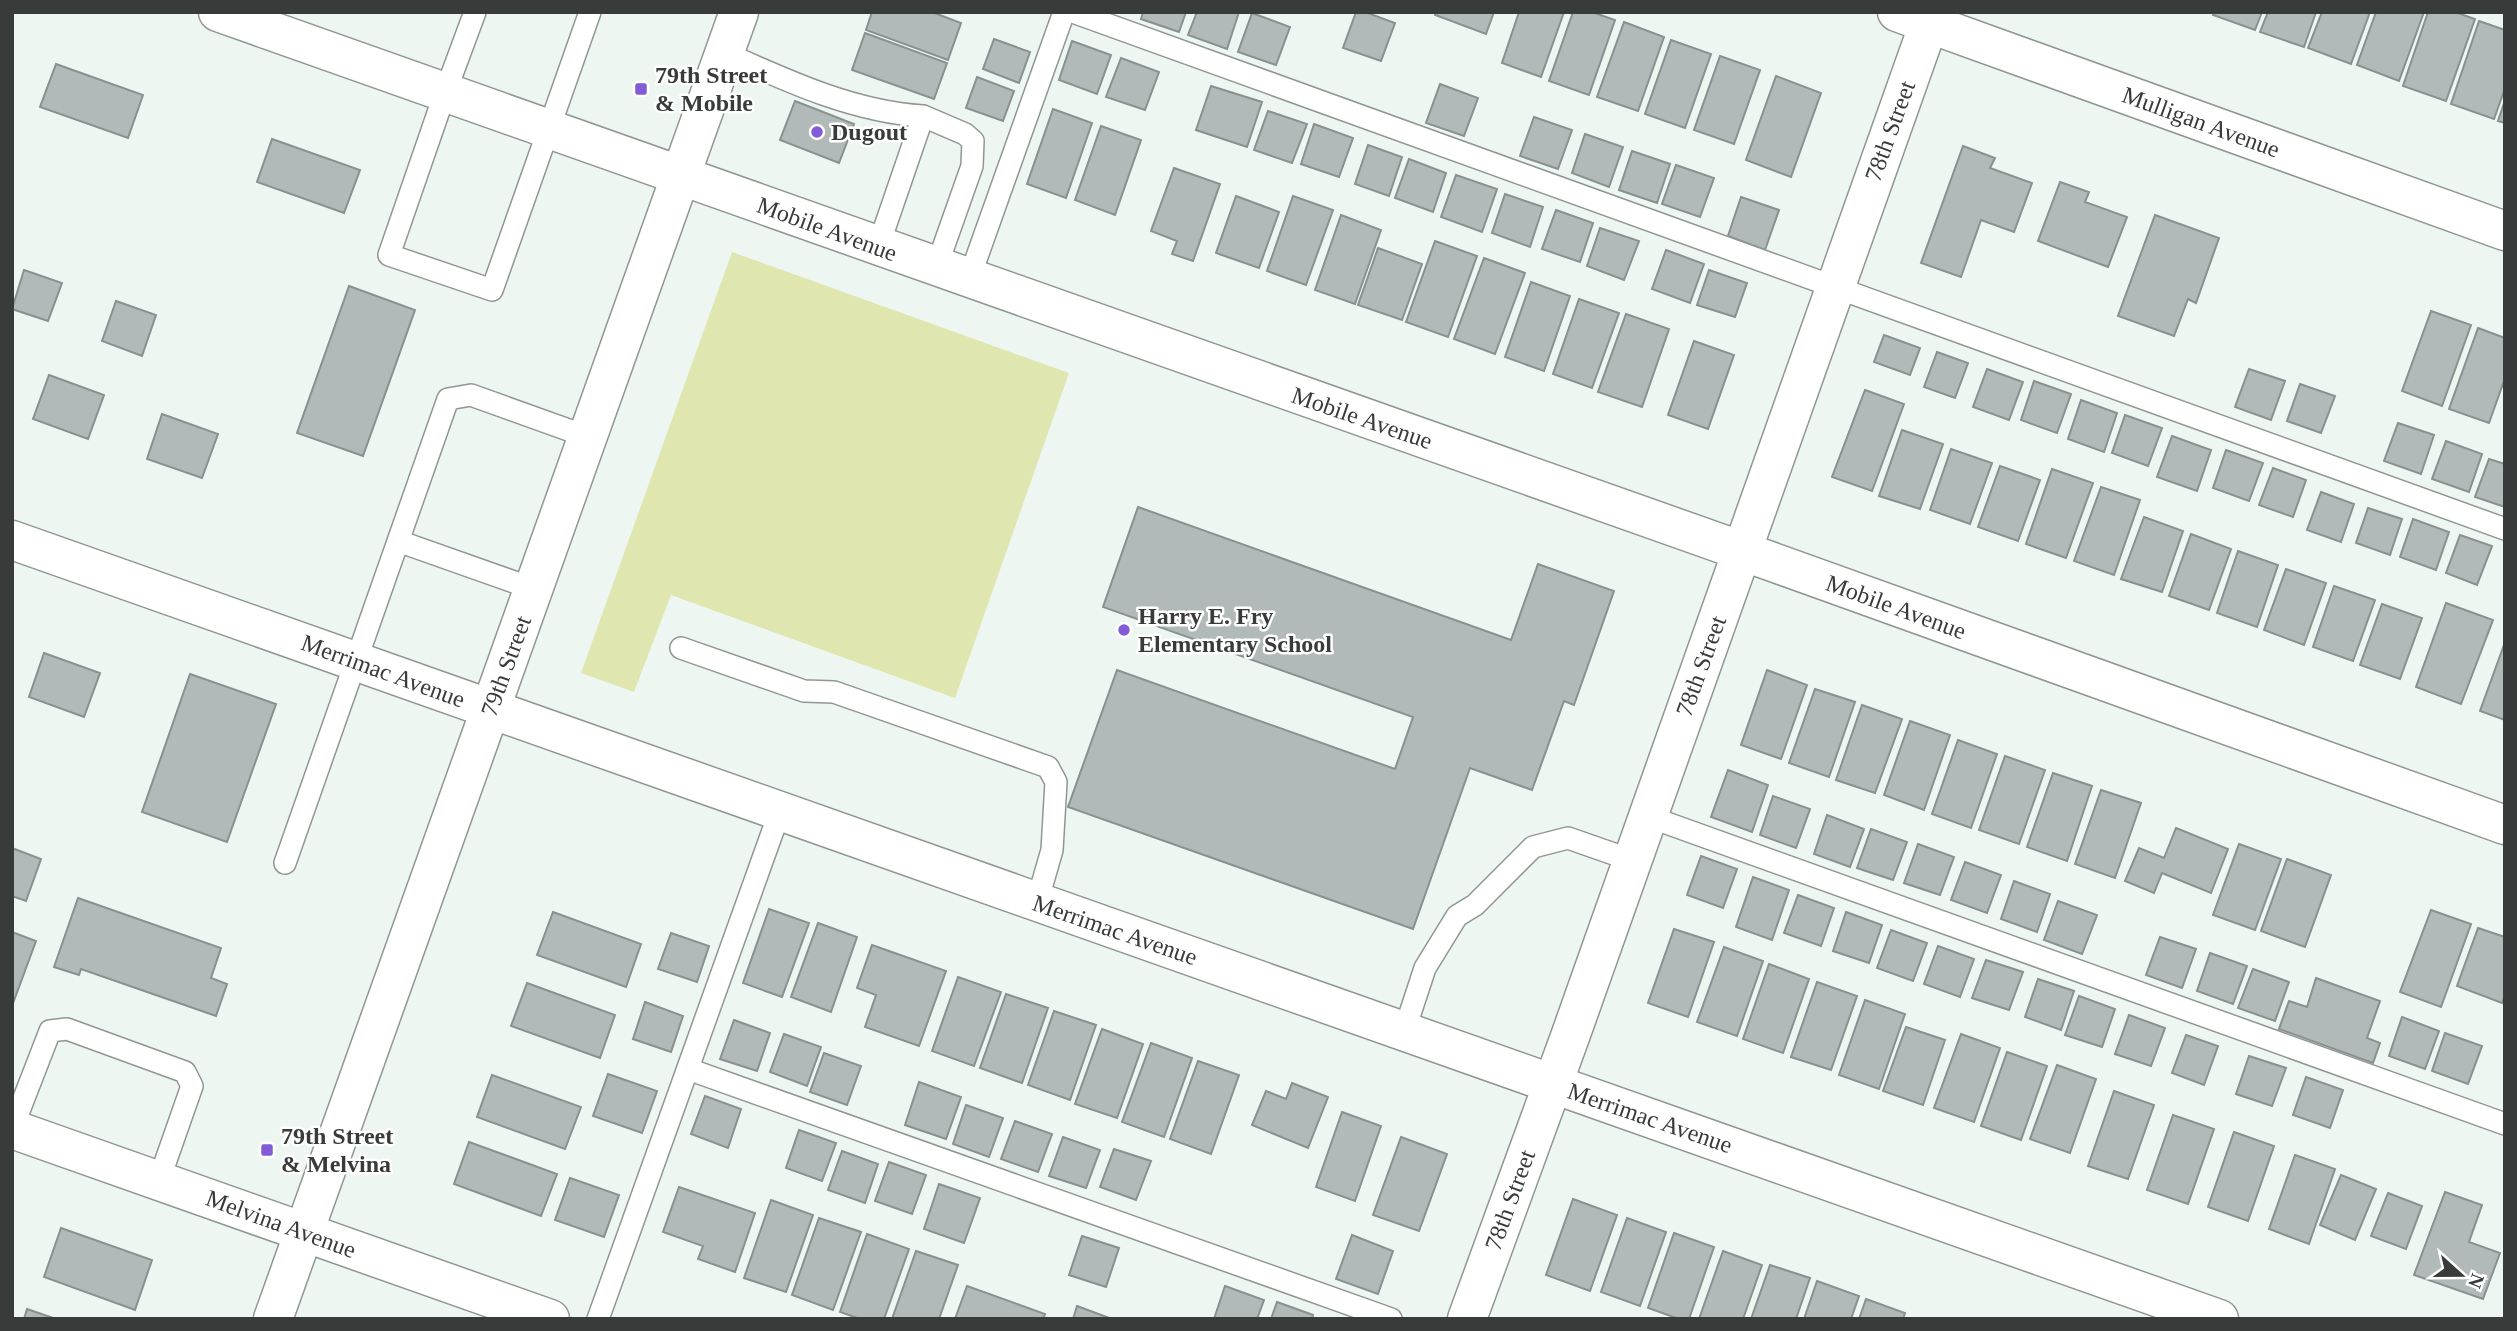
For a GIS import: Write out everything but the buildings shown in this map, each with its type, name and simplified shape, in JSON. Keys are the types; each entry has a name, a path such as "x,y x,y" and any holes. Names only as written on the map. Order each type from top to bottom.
{"street":[{"name":"Mobile Avenue","path":"218,12 952,274 1742,551 2505,825"},
{"name":"79th Street","path":"273,1319 740,12"},
{"name":"78th Street","path":"1467,1319 1835,288 1919,16"},
{"name":"Mulligan Avenue","path":"1919,16 2505,231"},
{"name":"Merrimac Avenue","path":"12,540 2218,1319"},
{"name":"Melvina Avenue","path":"12,1129 550,1319"}],"lane":[{"path":"475,12 389,255 492,290 590,12"},
{"path":"952,274 1064,12"},
{"path":"1073,12 2505,529"},
{"path":"725,53 806,88 896,114 923,116 965,134 973,141 972,166 952,274"},
{"path":"878,247 923,116"},
{"path":"285,863 448,399 471,395 588,437"},
{"path":"398,541 534,589"},
{"path":"681,648 804,691 834,692 1048,767 1056,782 1052,850 1037,902"},
{"path":"598,1319 780,811"},
{"path":"1647,816 2505,1124"},
{"path":"1404,1032 1425,968 1457,916 1475,905 1533,847 1568,838 1631,860"},
{"path":"12,1129 50,1031 67,1029 185,1072 192,1086 159,1180"},
{"path":"688,1069 1391,1319"}],"green space":[{"path":"732,252 1069,373 955,698 671,595 634,692 581,673"}],"place":[{"name":"79th Street & Mobile","path":"641,89"},
{"name":"Dugout","path":"817,132"},
{"name":"Harry E. Fry Elementary School","path":"1124,630"},
{"name":"79th Street & Melvina","path":"267,1150"}]}
